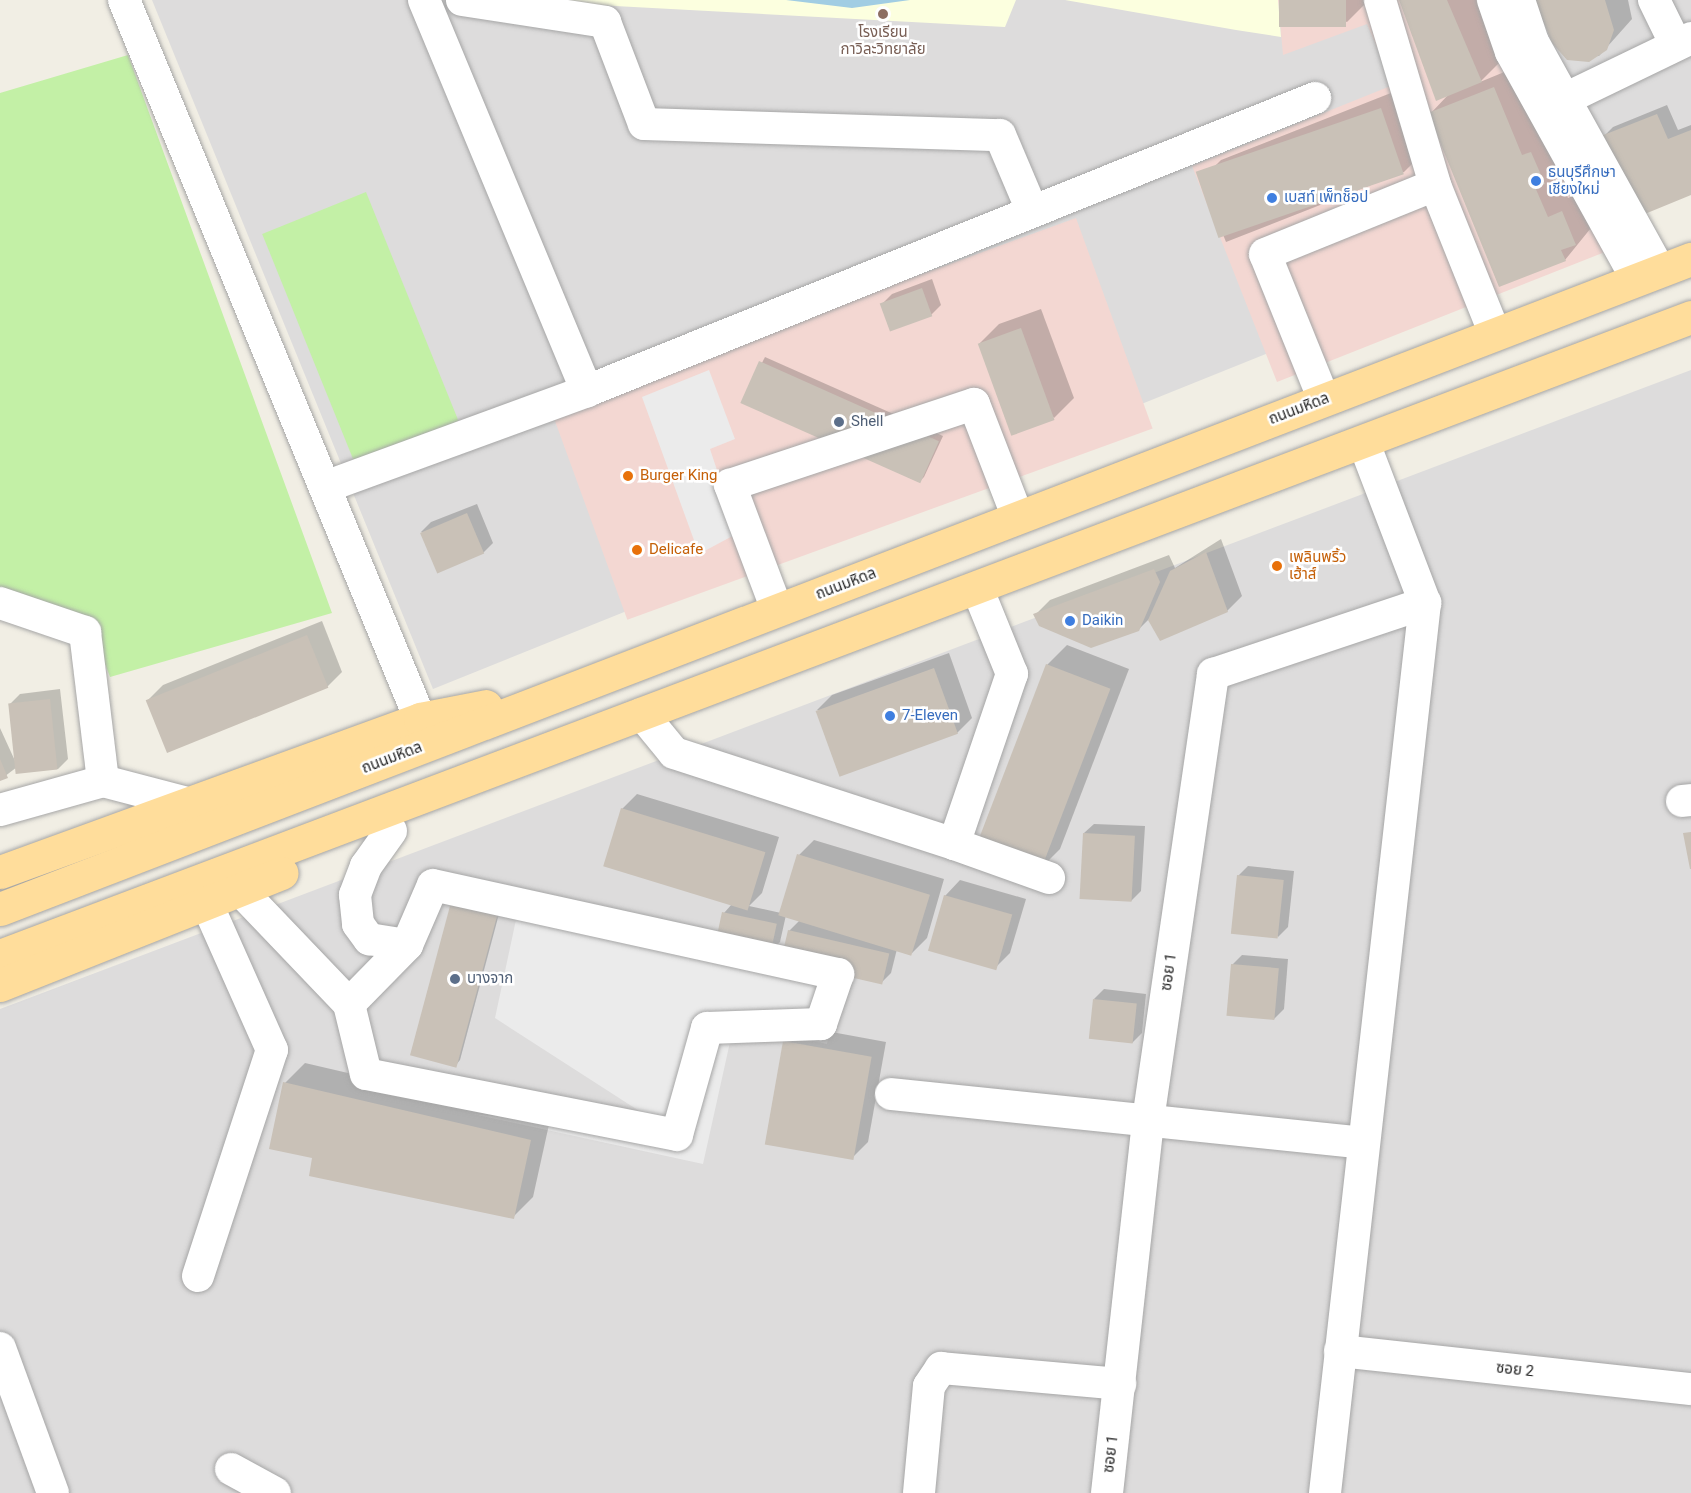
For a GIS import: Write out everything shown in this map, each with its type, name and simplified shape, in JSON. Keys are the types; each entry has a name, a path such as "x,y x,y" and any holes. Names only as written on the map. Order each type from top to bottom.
{"main road":[{"path":"1648,275 1691,242"},
{"name":"ถนนมหิดล","path":"0,909 1691,259"},
{"path":"0,956 573,742 1691,317"},
{"path":"0,872 183,802 420,719 569,690"},
{"path":"0,985 461,802 573,742"}],"street":[{"path":"124,0 420,719"},
{"path":"424,0 587,391"},
{"path":"462,0 605,22 644,124 1000,135 1031,208"},
{"path":"1380,0 1435,184 1495,334"},
{"path":"1493,0 1511,52 1578,148 1648,275"},
{"path":"1519,0 1533,42 1565,99 1578,148"},
{"path":"1565,99 1684,42 1654,0"},
{"path":"325,487 587,391 1031,208 1315,98"},
{"path":"1324,400 1265,254 1435,184"},
{"path":"777,610 730,485 974,404 1018,518"},
{"path":"1325,1493 1362,1143 1425,603 1364,443"},
{"path":"954,844 1012,674 977,588"},
{"path":"0,603 85,632 103,781"},
{"name":"ซอย 1","path":"1107,1493 1148,1120 1213,674 1425,603"},
{"path":"642,714 674,753 954,844 1049,878"},
{"path":"0,810 103,781 183,802"},
{"path":"392,831 366,866 355,895 358,924 369,939 407,945"},
{"path":"241,891 349,1004 366,1074 677,1135 707,1028 821,1024 838,974 433,885 407,945 349,1004"},
{"path":"198,1276 272,1050 207,904"},
{"path":"891,1094 1362,1143"},
{"path":"0,1348 53,1493"},
{"name":"ซอย 2","path":"1340,1351 1691,1389"},
{"path":"919,1493 929,1386 941,1368 1120,1384"},
{"path":"231,1469 275,1493"}],"shaded area":[{"path":"152,0 1691,0 1691,183 433,689"},
{"name":"โรงเรียน กาวิละวิทยาลัย","path":"504,0 1016,0 1005,27"},
{"path":"1065,0 1278,0 1281,37 1236,30"},
{"path":"1278,0 1485,0 1610,250 1277,382 1192,166 1393,85 1367,24 1283,55"},
{"path":"1076,218 1153,428 627,620 551,409"},
{"path":"709,370 735,439 710,449 738,533 699,554 642,397"},
{"path":"1691,370 1691,1493 0,1493 0,1009"},
{"path":"517,915 840,986 827,1044 734,1024 703,1164 473,1114 675,1134 495,1018"}],"green space":[{"path":"128,55 332,613 110,677 90,624 0,591 0,93"},
{"path":"366,192 459,421 355,463 262,234"}],"water":[{"path":"786,0 910,0 852,8"}],"building":[{"path":"1279,0 1346,0 1346,27 1279,27"},
{"path":"1399,0 1447,0 1482,82 1436,101"},
{"path":"1526,0 1605,0 1614,30 1607,50 1589,62 1567,60 1552,43 1542,18 1533,21"},
{"path":"1494,87 1522,155 1531,152 1545,184 1535,187 1548,217 1562,211 1576,245 1561,250 1566,261 1499,287 1428,113"},
{"path":"1381,108 1404,174 1218,238 1196,172"},
{"path":"1657,114 1668,139 1691,130 1691,195 1635,218 1601,136"},
{"path":"922,288 932,316 890,332 880,303"},
{"path":"1021,328 1055,420 1011,436 978,344"},
{"name":"Shell","path":"759,361 939,441 920,483 740,403"},
{"path":"467,513 484,554 437,573 420,533"},
{"path":"1206,552 1228,612 1160,641 1148,620 1170,571"},
{"path":"1154,569 1160,582 1139,631 1091,648 1039,626 1033,614"},
{"path":"307,635 328,688 167,753 146,700"},
{"path":"1046,664 1110,689 1041,871 976,846"},
{"path":"934,668 958,734 840,777 816,711"},
{"path":"50,699 57,770 16,774 8,703"},
{"path":"0,759 8,778 0,781"},
{"path":"621,808 765,852 748,910 603,866"},
{"path":"1691,832 1691,869 1690,869 1683,833"},
{"path":"1083,833 1135,836 1131,902 1080,899"},
{"path":"797,854 930,895 911,956 778,915"},
{"path":"1237,875 1284,880 1278,939 1231,934"},
{"name":"บางจาก","path":"454,891 500,903 456,1068 410,1055"},
{"path":"944,895 1012,915 996,970 928,951"},
{"path":"722,912 777,924 771,953 716,941"},
{"path":"788,930 889,953 882,985 781,961"},
{"path":"1231,964 1279,968 1274,1020 1226,1016"},
{"path":"1093,999 1137,1004 1133,1043 1089,1039"},
{"path":"783,1041 872,1057 853,1160 765,1144"},
{"path":"283,1082 531,1140 514,1219 309,1176 312,1158 269,1149"}],"place":[{"name":"โรงเรียน กาวิละวิทยาลัย","path":"883,14"},
{"name":"ธนบุรีศึกษา เชียงใหม่","path":"1536,181"},
{"name":"เบสท์ เพ็ทช็อป","path":"1272,198"},
{"name":"Shell","path":"839,422"},
{"name":"Burger King","path":"628,476"},
{"name":"Delicafe","path":"637,550"},
{"name":"เพลินพริ้ว เฮ้าส์","path":"1277,566"},
{"name":"Daikin","path":"1070,621"},
{"name":"7-Eleven","path":"890,716"},
{"name":"บางจาก","path":"455,979"}]}
